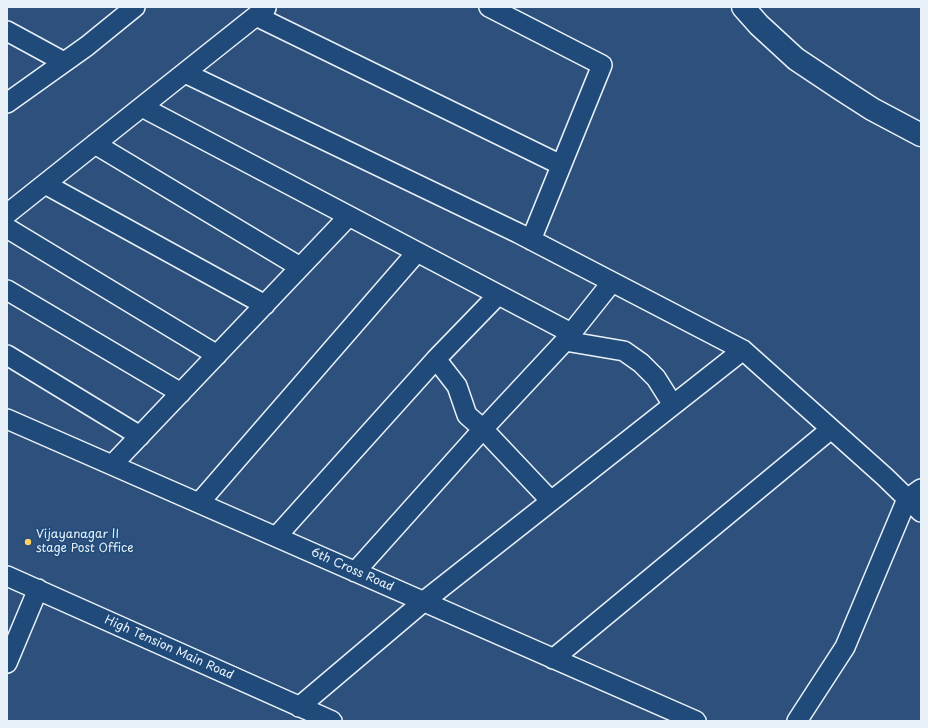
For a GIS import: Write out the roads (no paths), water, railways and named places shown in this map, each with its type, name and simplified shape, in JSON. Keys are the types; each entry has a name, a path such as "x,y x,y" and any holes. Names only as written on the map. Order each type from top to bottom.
{"street":[{"path":"489,7 602,65 531,240"},
{"path":"743,7 759,25 796,59 872,109 921,134"},
{"path":"7,103 87,46 132,8"},
{"path":"7,214 262,11 562,165"},
{"path":"7,31 64,62"},
{"path":"185,73 531,240 743,350 885,477 914,494 921,512"},
{"path":"142,107 498,295 568,337 624,351 641,363 656,378 673,405"},
{"path":"95,144 300,267"},
{"path":"45,184 265,305"},
{"path":"112,465 349,216"},
{"path":"7,228 217,355"},
{"path":"198,503 417,252"},
{"path":"354,572 568,337 612,282"},
{"path":"7,290 181,393"},
{"path":"276,537 436,359 498,295"},
{"path":"299,707 423,602 743,350"},
{"path":"7,355 140,436"},
{"path":"436,359 457,386 467,415 483,429 551,501"},
{"name":"6th Cross Road","path":"7,419 696,721"},
{"path":"554,659 831,429"},
{"path":"797,721 845,646 914,494"},
{"name":"High Tension Main Road","path":"7,576 332,721"},
{"path":"7,663 38,589"}],"place":[{"name":"Vijayanagar II stage Post Office","path":"28,542"}]}
